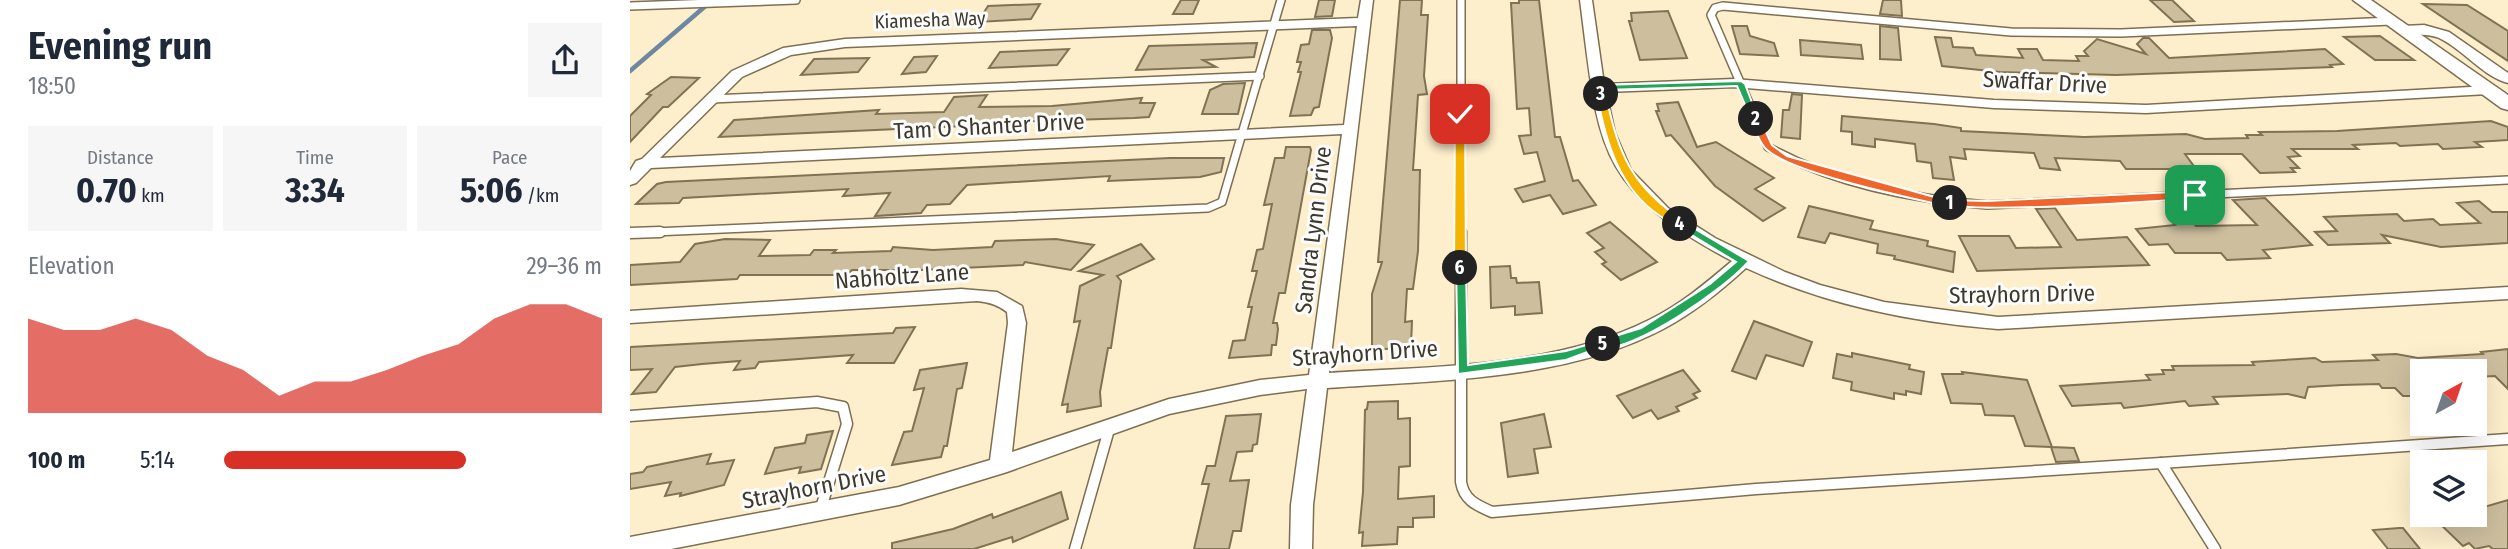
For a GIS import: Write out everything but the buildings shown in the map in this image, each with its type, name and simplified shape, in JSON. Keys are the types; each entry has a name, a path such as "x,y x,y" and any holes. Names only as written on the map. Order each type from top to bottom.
{"street":[{"name":"Sandra Lynn Drive","path":"1301,549 1302,505 1367,0"},
{"path":"1586,0 1608,131 1623,169 1653,206 1743,261"},
{"path":"2361,0 2508,104"},
{"name":"Kiamesha Way","path":"630,180 638,164 711,99 726,82 752,66 788,51 825,45 1364,22"},
{"path":"2397,25 2444,35 2508,79"},
{"name":"Swaffar Drive","path":"1600,88 1741,84 1994,104 2146,109 2488,90"},
{"name":"Tam O Shanter Drive","path":"638,164 1351,129"},
{"name":"Strayhorn Drive","path":"630,547 919,492 1000,466 1110,425 1206,397 1318,380 1462,371 1574,354 1645,331 1714,287 1743,261 1809,290 1886,310 1938,319 1998,323 2508,293"},
{"name":"Nabholtz Lane","path":"630,317 961,295 990,295 1003,299 1016,310 1017,323 1000,466"}],"lane":[{"path":"630,6 796,0"},
{"path":"630,233 1208,208 1222,202 1281,0"},
{"path":"1461,0 1461,491 1465,498 1492,512 1756,489 2508,439"},
{"path":"2397,25 2121,33 2011,32 1723,6 1715,8 1710,15 1768,147 1784,158 1886,190 1952,204 1987,205 2508,180"},
{"path":"711,99 1260,76"},
{"path":"630,416 817,402 843,407 847,424 820,511"},
{"path":"1075,549 1110,425"},
{"path":"2161,463 2215,549"}],"waterway":[{"path":"630,71 709,3"}],"route":[{"path":"1460,114 1462,371 1574,354 1645,331 1714,287 1743,261 1653,206 1623,169 1608,131 1600,88 1741,84 1768,147 1784,158 1886,190 1952,204 1987,205 2195,195"}]}
